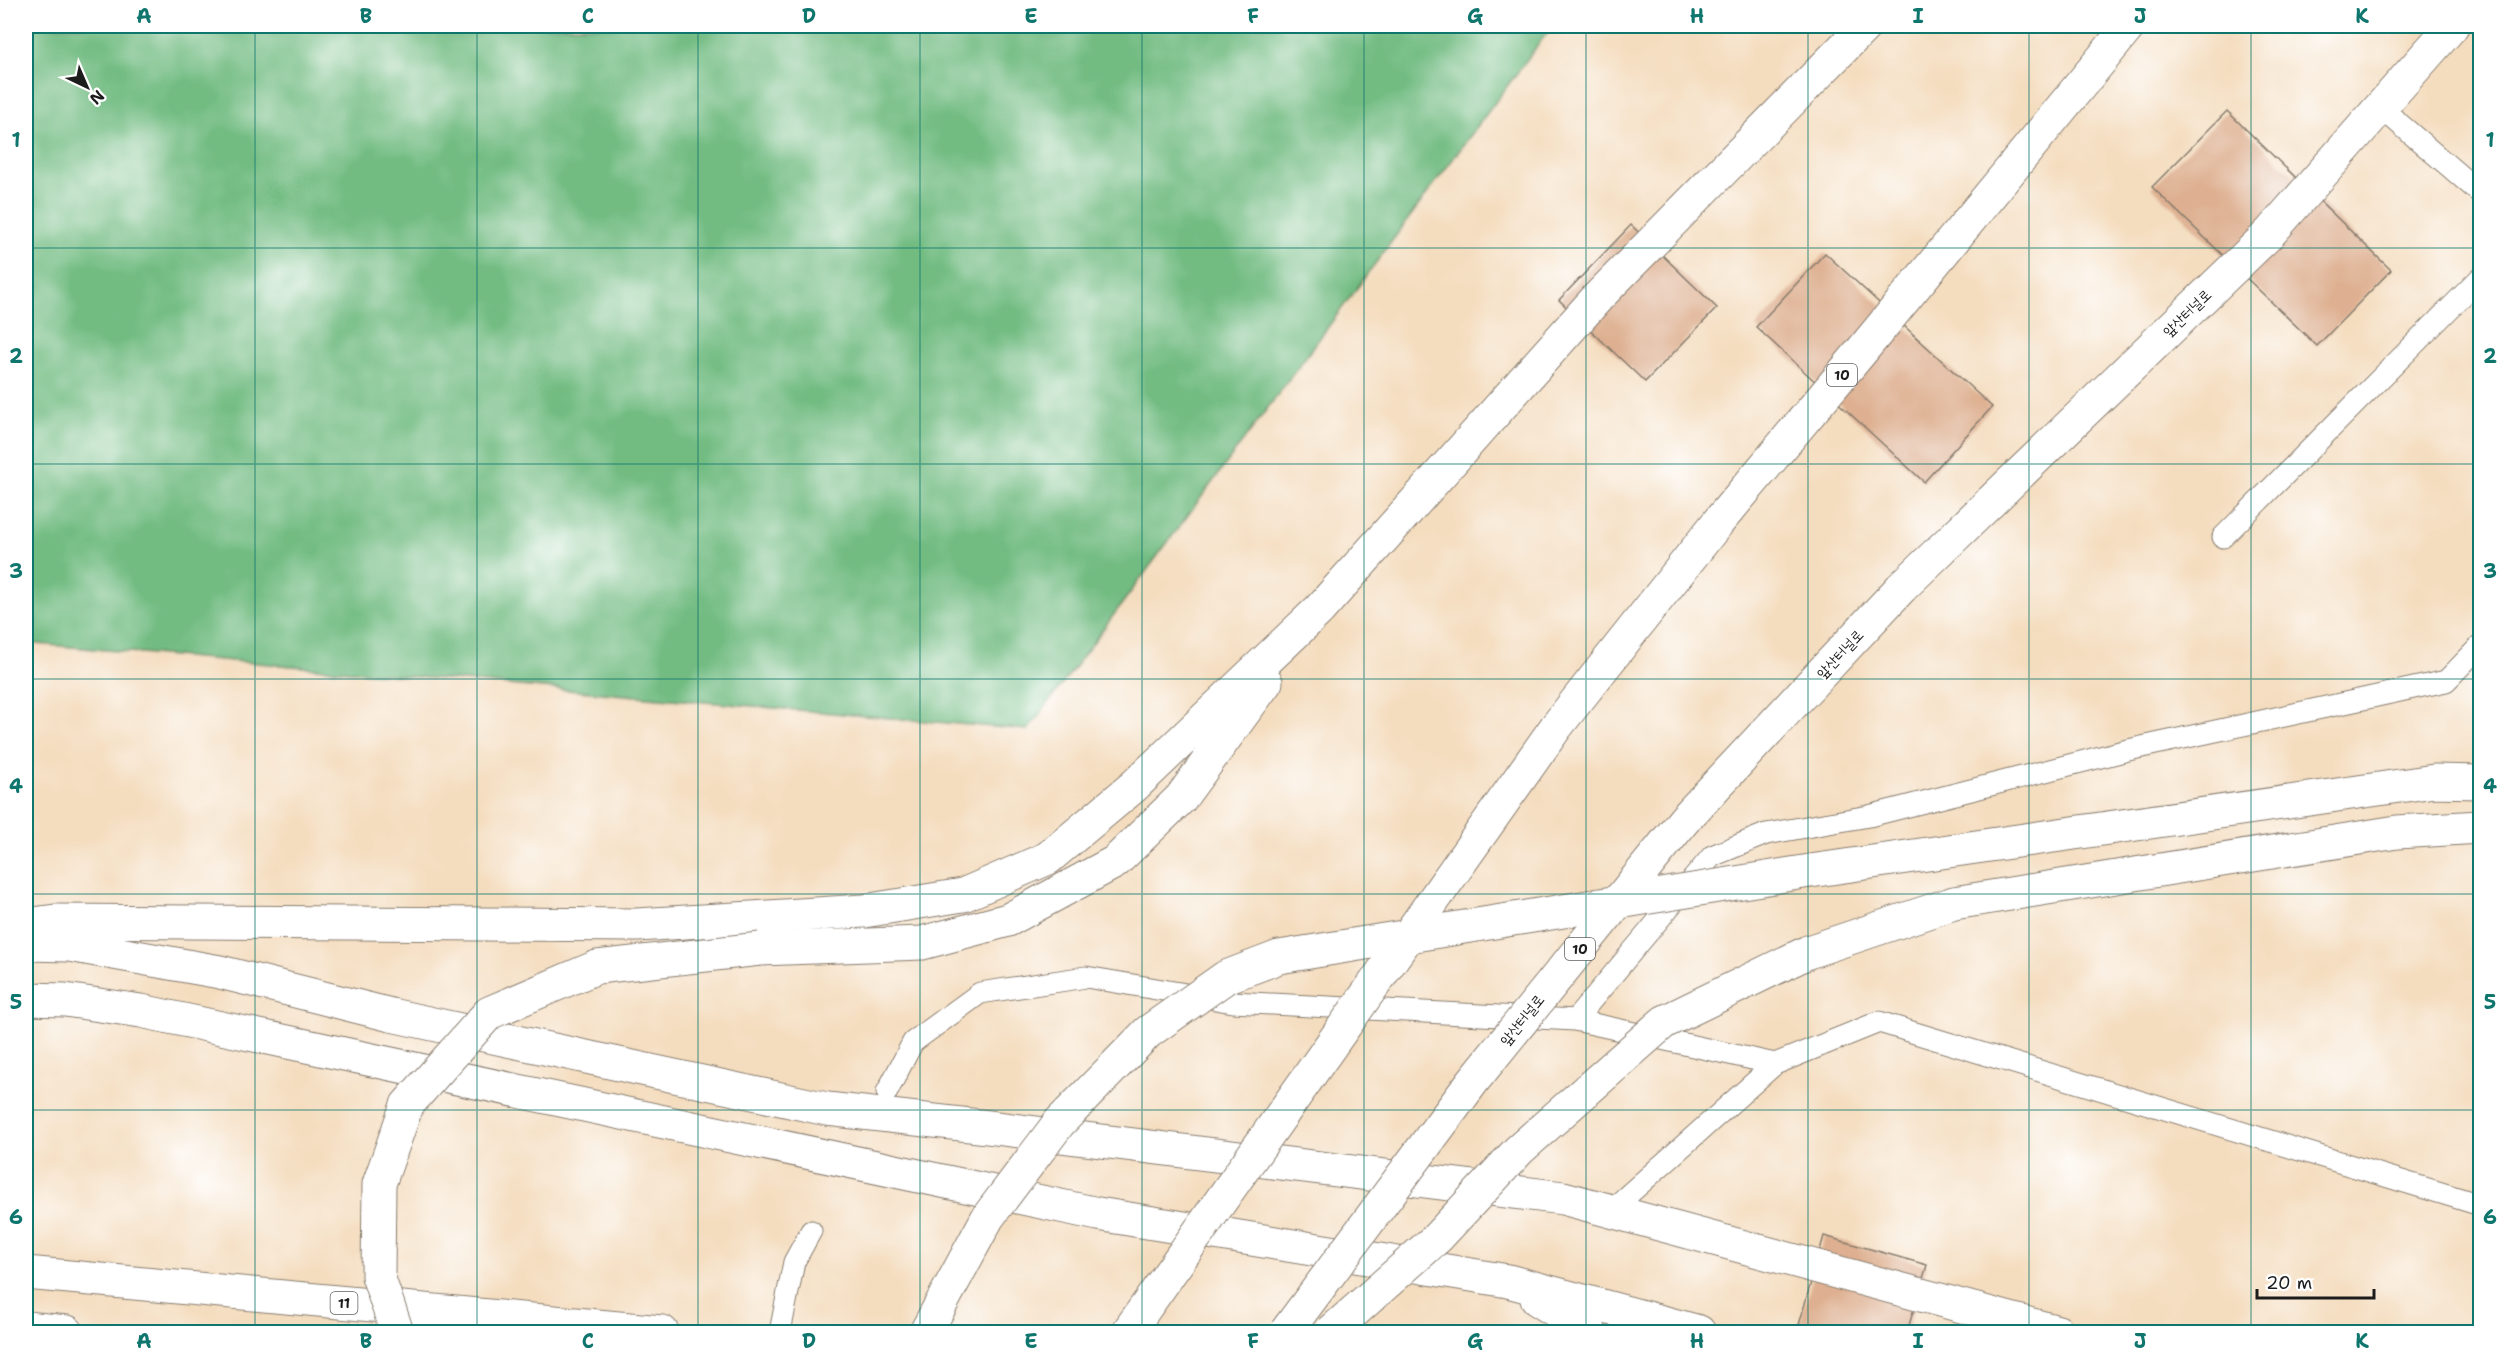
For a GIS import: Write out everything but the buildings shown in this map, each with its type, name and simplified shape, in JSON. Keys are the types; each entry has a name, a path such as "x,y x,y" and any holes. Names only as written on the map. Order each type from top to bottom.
{"highway":[{"path":"26,925 55,921 637,925 864,911 963,895 1048,858 1133,787 1319,610 1598,297 1865,26"},
{"name":"10","path":"1128,1332 1556,727 1719,521 1868,344 2129,26"},
{"name":"앞산터널로","path":"1286,1332 1473,1081 1684,820 1901,588 2268,235 2452,26"},
{"path":"397,1332 378,1276 379,1184 407,1105 489,1013 597,967 760,950 922,943 1008,920 1115,862 1181,798 1319,610"},
{"path":"926,1332 988,1217 1059,1123 1148,1032 1226,977 1279,957 1810,871 2434,781 2481,782"},
{"path":"1331,1332 1437,1238 1519,1150 1664,1022 1808,952 1954,903 2397,832 2481,827"},
{"path":"26,944 69,945 220,972 391,1015 827,1109 1563,1198 2058,1332"},
{"path":"26,999 65,1000 141,1011 1098,1214 1508,1281 1699,1332"},
{"name":"11","path":"26,1274 662,1332"},
{"path":"1508,1281 1590,1332"},
{"path":"26,1328 66,1332"}],"lane":[{"path":"2380,107 2481,193"},
{"path":"2223,537 2481,279"},
{"path":"1575,1020 1712,856 1766,834 1869,816 2128,750 2446,681 2481,646"},
{"path":"886,1092 913,1042 981,993 1086,977 1233,1002 1575,1020 1775,1064"},
{"path":"1610,1211 1775,1064 1879,1022 2474,1203"},
{"path":"780,1332 794,1262 811,1231"}],"green space":[{"path":"26,26 1552,26 1028,730 26,643"}]}
